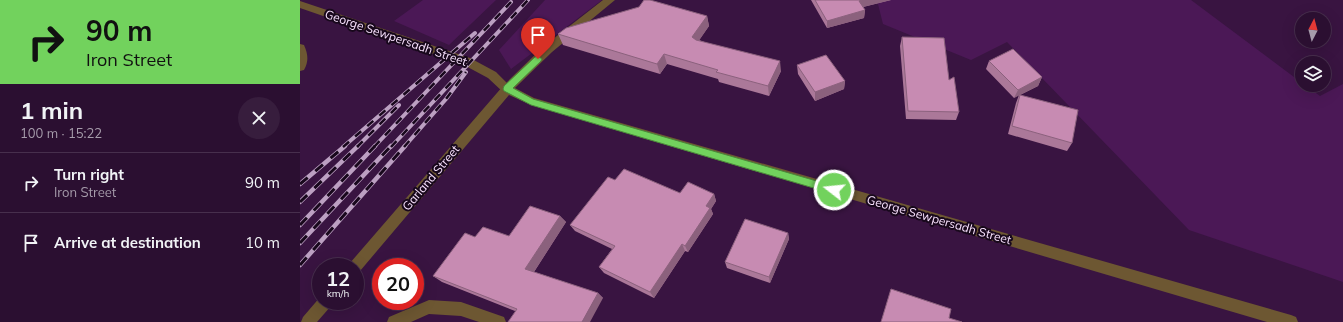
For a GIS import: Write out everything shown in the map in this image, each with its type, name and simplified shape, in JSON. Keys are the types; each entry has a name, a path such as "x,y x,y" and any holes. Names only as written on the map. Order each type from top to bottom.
{"street":[{"name":"Garland Street","path":"363,258 507,89 572,29 610,0"},
{"name":"George Sewpersadh Street","path":"300,4 466,61 492,75 507,89 531,102 1291,322"},
{"path":"300,48 303,59 300,67"},
{"path":"394,322 429,307 461,309 499,322"},
{"path":"308,322 318,310"}],"shaded area":[{"path":"423,0 496,0 449,45 394,21"},
{"path":"545,0 602,0 511,69 499,50"},
{"path":"877,0 1191,0 1295,78 1295,92 1315,92 1320,96 1331,92 1331,90 1343,84 1343,282 1189,230 1007,42 971,60 883,24"}],"building":[{"path":"644,0 650,0 707,16 692,37 696,40 780,61 768,86 716,72 718,70 664,54 657,64 558,34 566,28 639,7"},
{"path":"815,0 862,0 859,1 865,10 827,21"},
{"path":"902,37 944,38 949,80 954,77 959,112 908,111"},
{"path":"1013,49 1042,77 1018,90 989,61"},
{"path":"826,55 845,81 815,92 797,65"},
{"path":"1020,95 1078,110 1072,143 1012,126"},
{"path":"624,169 680,193 688,182 714,194 706,206 710,208 685,246 682,244 650,292 599,267 615,246 570,225 608,177 615,180"},
{"path":"530,206 560,216 525,269 598,293 582,322 508,322 517,309 433,276 465,233 475,237 483,227 509,236"},
{"path":"745,219 788,233 769,277 725,262"},
{"path":"891,289 951,309 949,318 962,322 881,322"}],"railway":[{"path":"391,147 528,0"},
{"path":"374,147 511,2"},
{"path":"343,147 475,33"},
{"path":"404,147 446,99 466,72"},
{"path":"358,146 399,105"},
{"path":"300,184 345,146"},
{"path":"300,202 358,146"},
{"path":"300,225 375,146"},
{"path":"300,243 391,146"},
{"path":"300,265 405,146"}],"route":[{"path":"538,59 507,89 531,102 834,190"}]}
